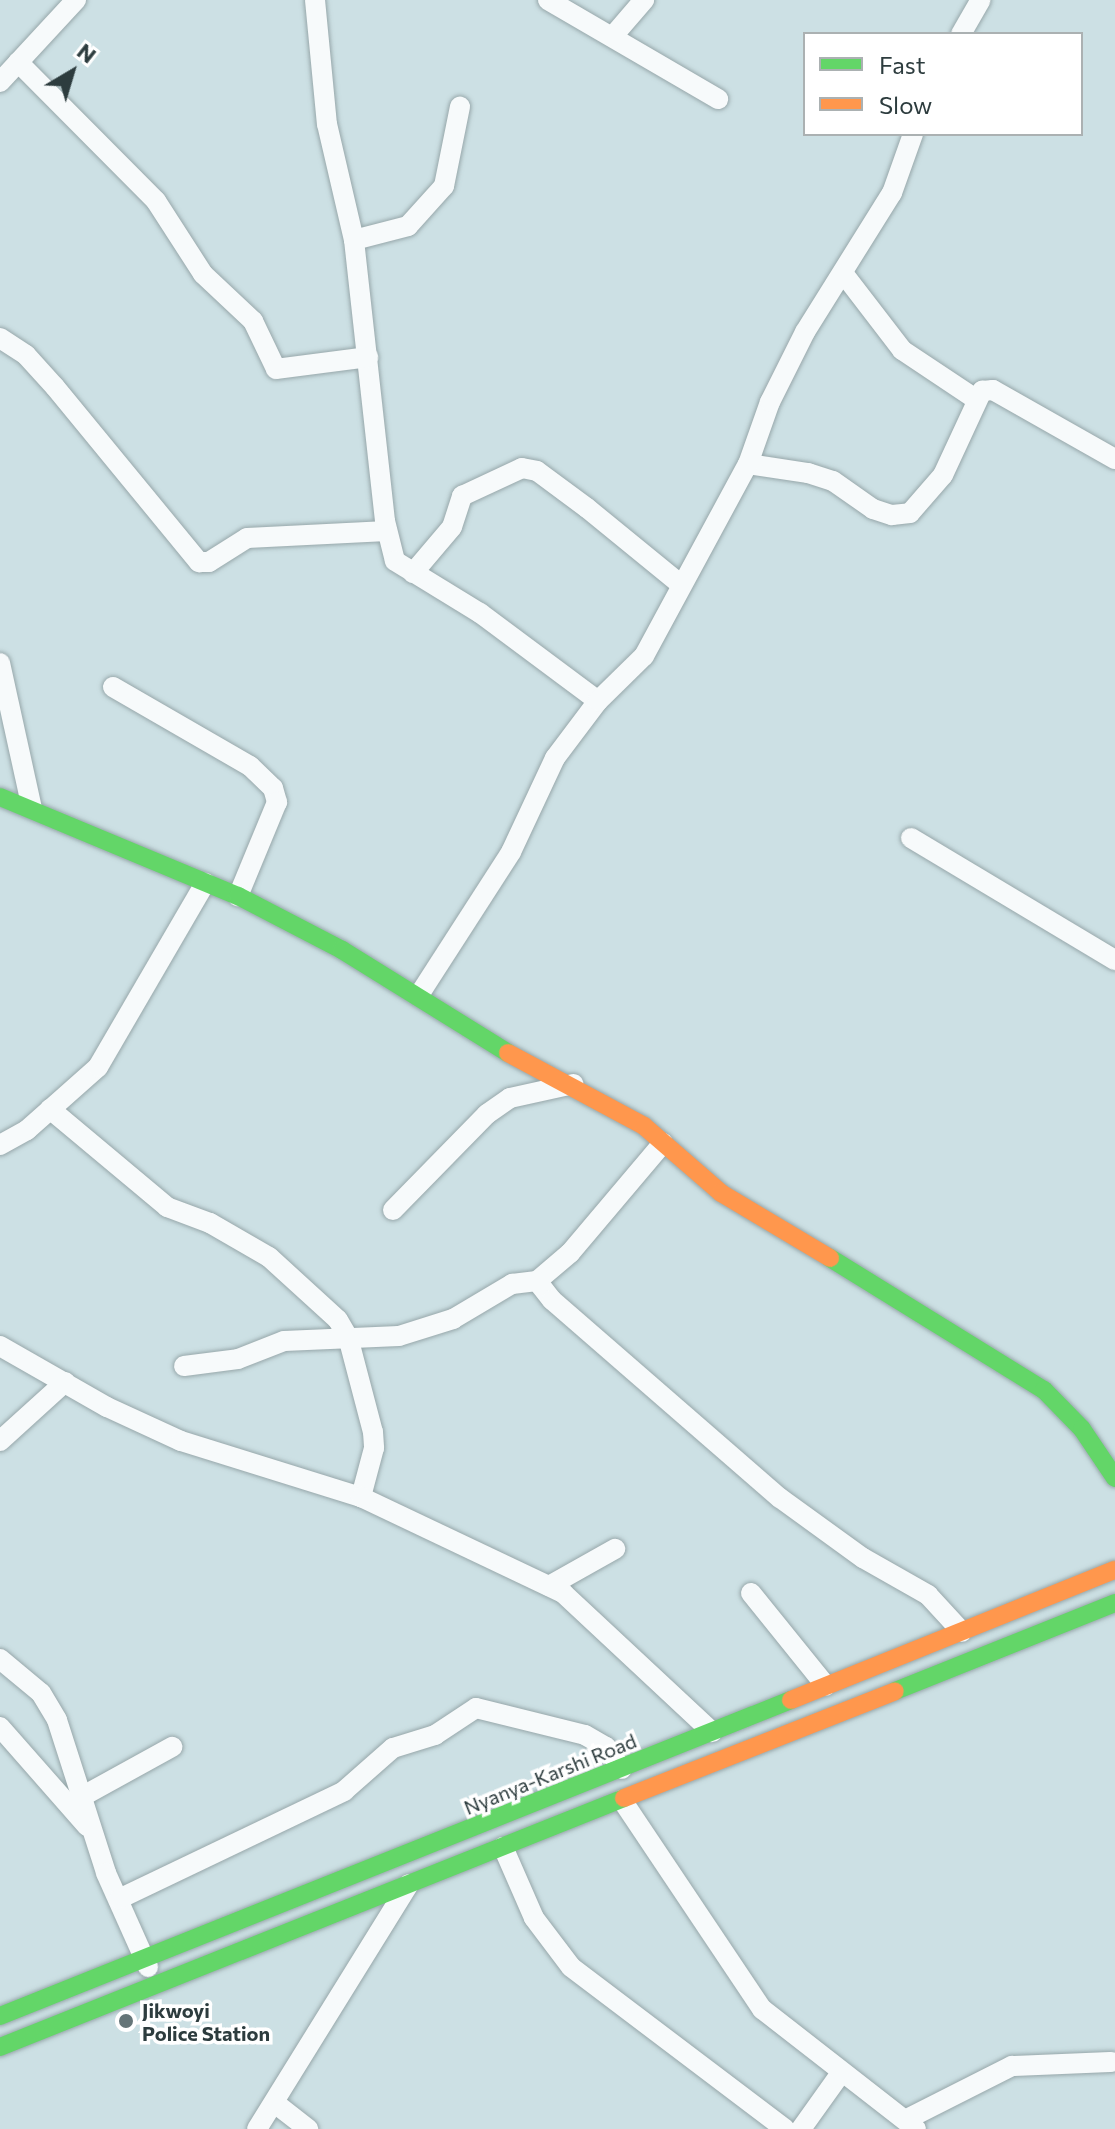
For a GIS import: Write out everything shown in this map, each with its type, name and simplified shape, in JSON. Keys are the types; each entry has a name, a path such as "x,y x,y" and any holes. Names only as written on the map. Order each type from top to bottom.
{"main road":[{"path":"0,797 238,896 419,995 542,1074 574,1084 663,1143 721,1193 985,1349 1044,1390 1082,1429 1115,1478"},
{"name":"Nyanya-Karshi Road","path":"0,2016 1115,1570"},
{"path":"0,2047 1115,1603"}],"street":[{"path":"0,82 76,0"},
{"path":"315,0 327,124 354,240 387,531 395,561 480,613 598,701"},
{"path":"548,0 718,99"},
{"path":"613,36 644,0"},
{"path":"962,32 981,0"},
{"path":"18,62 156,201 203,274 253,321 276,369 368,357"},
{"path":"354,240 408,226 437,196 449,175 460,107"},
{"path":"419,995 511,852 555,758 598,701 644,656 679,583 748,464 770,402 898,182 912,136"},
{"path":"843,273 902,350 977,400"},
{"path":"0,338 26,355 55,387 199,562 209,562 247,538 387,531"},
{"path":"748,464 808,473 833,481 873,509 892,515 910,513 927,499 943,475 982,391 993,390 1115,459"},
{"path":"413,573 452,527 462,496 507,470 522,468 537,471 679,583"},
{"path":"0,663 32,808"},
{"path":"113,687 250,766 273,788 277,802 238,896"},
{"path":"911,838 1115,960"},
{"path":"0,1145 50,1109 112,1048 205,883"},
{"path":"393,1210 487,1114 510,1098 574,1084"},
{"path":"50,1109 167,1207 210,1223 269,1257 338,1320 348,1337 373,1432 374,1448 361,1497"},
{"path":"184,1366 238,1359 284,1341 399,1336 453,1319 512,1284 537,1281 570,1253 663,1143"},
{"path":"537,1281 552,1300 780,1498 863,1558 928,1595 962,1632"},
{"path":"0,1346 181,1441 361,1497 549,1586 591,1617 712,1732"},
{"path":"0,1441 65,1382"},
{"path":"549,1586 615,1549"},
{"path":"751,1593 826,1686"},
{"path":"0,1659 41,1693 57,1720 91,1830 156,1985"},
{"path":"119,1899 344,1791 393,1748 435,1735 476,1708 585,1735 606,1747 622,1769"},
{"path":"0,1727 91,1830"},
{"path":"83,1796 172,1747"},
{"path":"622,1800 740,1982 762,2009 841,2073 912,2124 1012,2066 1112,2062"},
{"path":"503,1847 534,1918 571,1967 785,2129"},
{"path":"257,2129 276,2104 410,1882"},
{"path":"801,2129 841,2073"},
{"path":"276,2104 308,2129"}],"traffic: fast":[{"path":"0,797 238,896 342,950 508,1053"},
{"path":"830,1258 1044,1390 1082,1429 1115,1478"},
{"path":"895,1691 1115,1603"},
{"path":"0,2016 791,1700"},
{"path":"0,2047 624,1798"}],"traffic: slow":[{"path":"508,1053 644,1126 721,1193 830,1258"},
{"path":"791,1700 1115,1570"},
{"path":"624,1798 895,1691"}],"place":[{"name":"Jikwoyi Police Station","path":"126,2021"}]}
